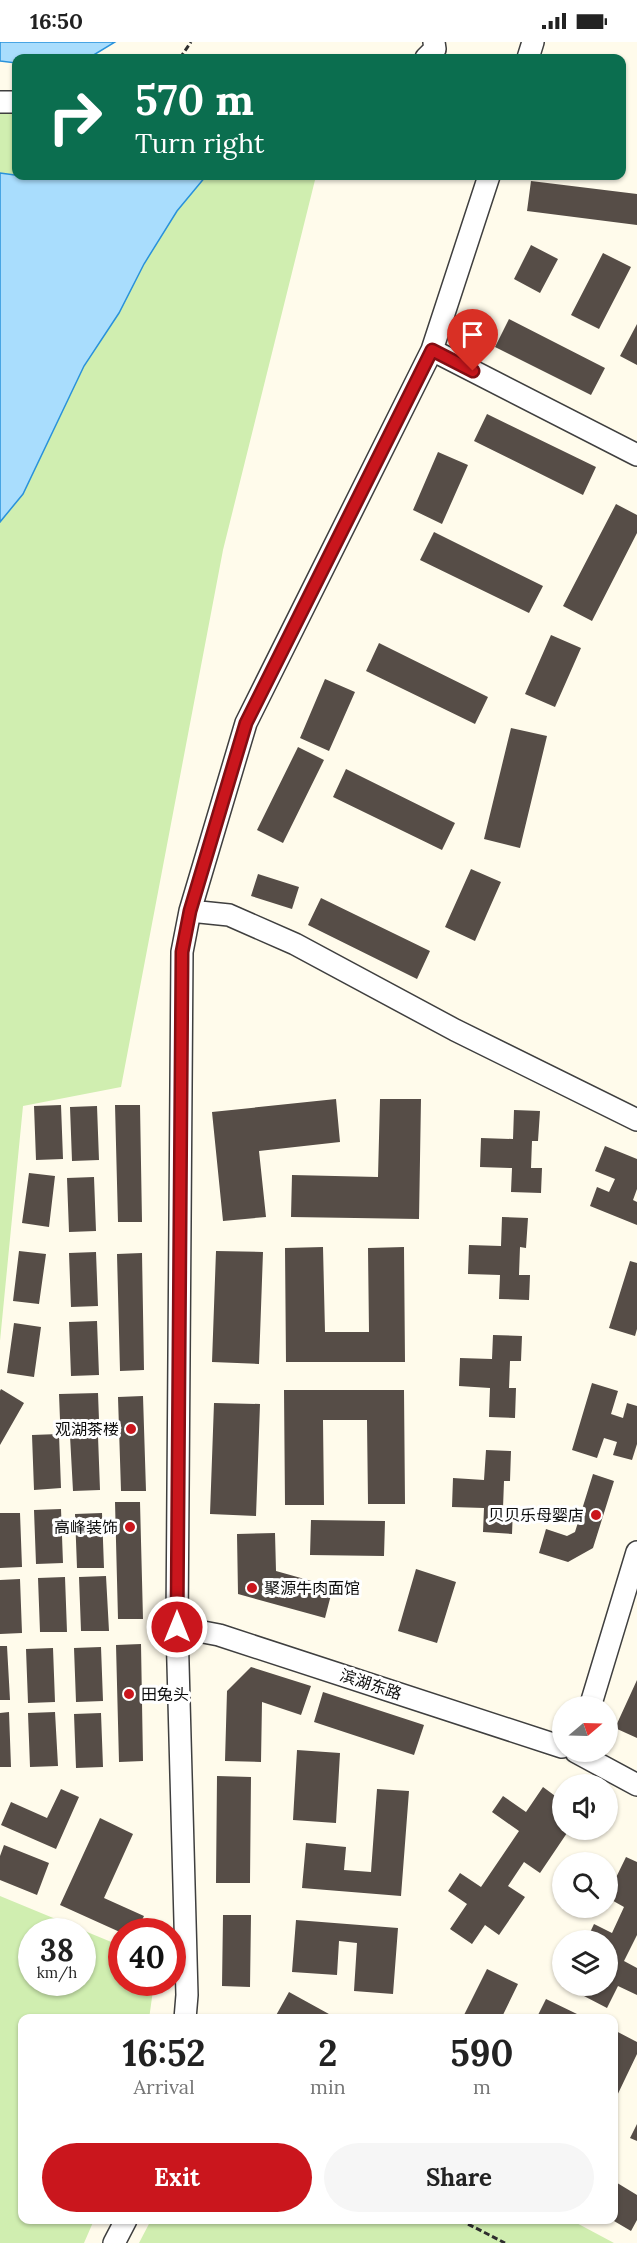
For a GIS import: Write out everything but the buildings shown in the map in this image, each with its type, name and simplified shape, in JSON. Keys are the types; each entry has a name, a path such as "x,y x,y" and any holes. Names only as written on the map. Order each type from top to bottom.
{"street":[{"path":"185,2014 187,1995 177,1627 182,952 190,911 246,723 432,350 488,180"},
{"path":"432,350 637,455"},
{"path":"190,911 229,915 295,944 454,1030 637,1120"},
{"path":"593,1696 637,1552"},
{"name":"滨湖东路","path":"177,1627 219,1635 552,1745"},
{"path":"595,1762 637,1785"},
{"path":"114,2243 124,2224"}],"path":[{"path":"468,2224 505,2243"}],"green space":[{"path":"0,109 12,110 12,180 315,180 223,550 121,1087 23,1106 0,1341"},
{"path":"0,1896 53,1918 18,1918 18,1996 96,1996 96,1936 108,1941 108,1996 152,1996 150,2014 18,2014 18,2224 92,2224 84,2243 0,2243"},
{"path":"149,2224 578,2224 614,2243 139,2243"}],"water":[{"path":"0,42 115,42 95,54 12,54 12,62 0,61"},
{"path":"0,173 12,175 12,180 203,180 177,211 144,264 119,313 84,366 23,494 0,522"}],"place":[{"name":"观湖茶楼","path":"131,1429"},
{"name":"贝贝乐母婴店","path":"596,1515"},
{"name":"高峰装饰","path":"130,1527"},
{"name":"聚源牛肉面馆","path":"252,1588"},
{"name":"田兔头","path":"129,1694"}],"route":[{"path":"177,1627 182,952 190,911 246,723 432,350 473,371"}]}
